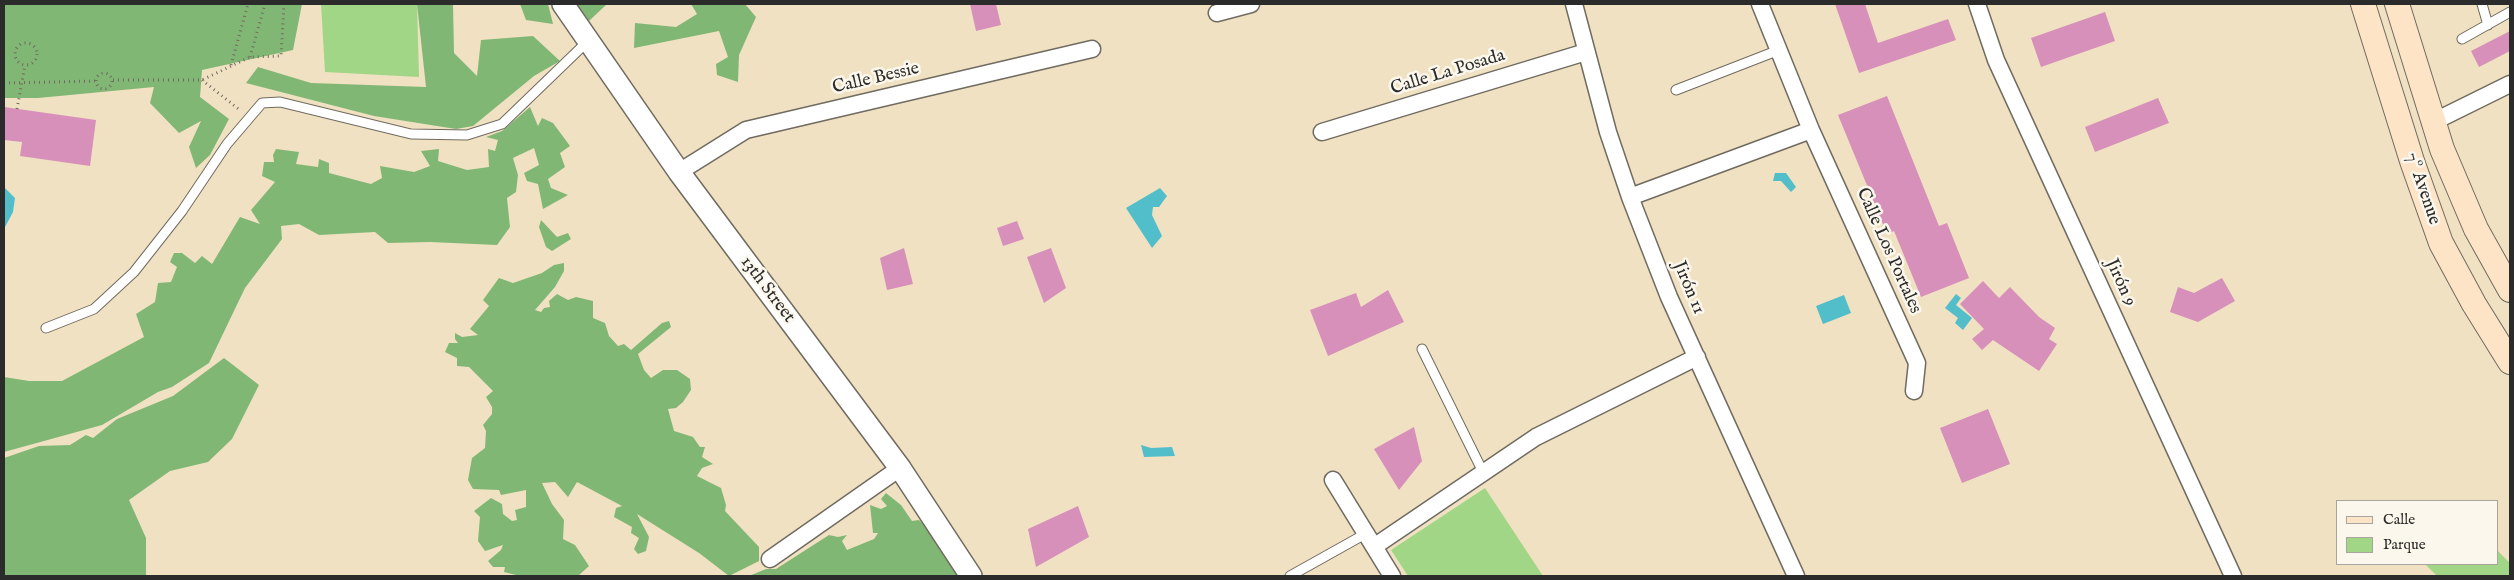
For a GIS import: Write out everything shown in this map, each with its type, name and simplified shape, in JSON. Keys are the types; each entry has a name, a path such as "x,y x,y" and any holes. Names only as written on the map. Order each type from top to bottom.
{"main road":[{"name":"7º Avenue","path":"2363,4 2412,161 2441,243 2474,304 2510,362"},
{"name":"7º Avenue","path":"2400,5 2416,69 2442,149 2476,229 2510,290"},
{"path":"2386,79 2416,69"}],"street":[{"name":"13th Street","path":"563,4 679,172 900,468 971,576"},
{"path":"1216,13 1251,4"},
{"name":"Jirón 11","path":"1574,4 1586,52 1630,197 1669,297 1796,576"},
{"name":"Calle Los Portales","path":"1760,4 1812,130 1917,363 1914,391"},
{"name":"Jirón 9","path":"1983,5 1996,60 2233,576"},
{"name":"Calle Bessie","path":"679,172 746,130 1092,49"},
{"name":"Calle La Posada","path":"1322,132 1586,52"},
{"path":"2434,122 2510,84"},
{"path":"1630,197 1812,130"},
{"path":"1371,539 1483,472 1536,437 1697,357"},
{"path":"770,558 900,468"},
{"path":"1333,480 1392,576"}],"lane":[{"path":"2482,4 2488,25"},
{"path":"2462,39 2510,12"},
{"path":"46,328 94,309 134,272 248,118 262,103 280,102 411,134 467,135 502,124 588,41"},
{"path":"1676,90 1779,50"},
{"path":"1422,349 1483,472"},
{"path":"1290,576 1371,539"}],"path":[{"path":"230,66 248,4"},
{"path":"250,57 265,4"},
{"path":"113,80 202,80 250,57 281,56 284,4"},
{"path":"26,43 35,48 37,58 30,65 25,65 16,59 15,53 17,48 26,43"},
{"path":"17,109 25,65"},
{"path":"96,81 100,74 104,72 108,73 113,80"},
{"path":"96,81 98,86 105,89 110,88 113,80"},
{"path":"202,80 248,118"},
{"path":"4,84 96,81"}],"green space":[{"path":"4,4 302,4 293,50 202,70 200,97 229,119 210,155 196,168 189,147 201,121 179,133 150,103 154,87 38,98 4,98"},
{"path":"321,4 417,4 419,77 325,72"},
{"path":"417,4 453,4 454,53 477,76 481,40 533,36 560,61 534,76 473,126 456,129 374,116 246,83 258,67 311,83 426,87"},
{"path":"520,4 548,4 553,24 526,20"},
{"path":"577,4 607,4 589,21"},
{"path":"691,4 745,4 756,17 739,55 738,82 717,75 716,64 728,57 719,31 634,48 635,23 676,27 697,14"},
{"path":"530,107 538,126 542,118 553,123 570,146 560,153 565,167 548,179 551,188 568,195 543,209 538,184 527,181 524,173 539,165 534,148 513,158 518,175 516,192 507,198 510,227 497,245 430,242 388,243 375,232 319,235 299,224 281,226 282,239 245,288 209,363 172,387 158,392 102,425 4,452 4,377 29,381 62,381 144,337 136,314 155,302 158,283 171,282 177,267 170,262 174,253 182,253 195,263 202,256 212,264 240,217 260,224 251,210 275,182 262,176 264,162 274,162 273,155 276,149 299,152 296,164 318,167 319,159 329,163 329,173 371,184 382,178 380,166 414,172 430,166 421,151 439,149 438,161 467,170 489,167 488,149 495,151 498,140 486,137 502,131"},
{"path":"541,220 557,237 568,233 571,239 552,251 546,247 539,227"},
{"path":"564,263 564,271 555,287 535,310 541,312 544,308 550,307 549,301 557,294 568,300 576,297 593,301 593,318 605,323 609,336 618,346 624,344 631,350 662,323 669,321 671,327 638,354 644,370 651,378 663,370 677,370 690,379 691,390 683,402 676,408 668,409 674,431 693,437 700,447 705,447 702,457 713,464 702,468 697,476 721,488 726,505 725,511 759,547 759,561 729,576 699,553 637,514 649,537 646,551 638,554 634,549 639,538 631,533 632,527 614,517 616,508 622,506 577,482 568,497 555,482 542,483 552,504 564,520 563,539 575,545 589,566 578,576 520,576 504,572 505,567 493,567 488,561 501,550 503,545 485,551 478,541 480,517 474,511 491,498 502,504 503,514 512,521 517,520 515,510 526,507 526,490 501,495 499,490 473,489 468,480 472,458 485,448 486,431 483,425 492,414 492,407 486,397 493,391 469,367 457,366 457,358 445,352 449,343 458,343 455,339 455,333 462,337 478,335 470,329 489,306 483,300 499,278 513,283 542,273 554,265"},
{"path":"224,358 259,385 232,439 208,462 170,471 129,500 146,538 146,576 4,576 4,458 39,446 70,445 86,435 93,438 117,419 173,396"},
{"path":"1485,488 1543,576 1408,576 1391,550"},
{"path":"886,493 901,505 912,521 919,520 940,540 965,576 749,576 766,569 776,569 829,535 838,537 847,535 842,541 847,550 874,539 878,533 873,533 870,505 881,509 887,506 881,499"},
{"path":"2499,552 2510,563 2510,576 2437,576 2426,565 2499,565"}],"water":[{"path":"1775,173 1786,173 1796,187 1791,192 1781,181 1773,181"},
{"path":"4,187 15,198 13,212 4,229"},
{"path":"1160,188 1167,196 1159,207 1153,207 1152,215 1162,236 1152,248 1126,208"},
{"path":"1956,294 1961,298 1956,305 1972,318 1963,330 1955,323 1958,318 1945,308"},
{"path":"1844,295 1851,313 1823,324 1816,306"},
{"path":"1141,445 1151,448 1172,447 1175,456 1144,457"}],"building":[{"path":"970,4 996,4 1001,25 976,31"},
{"path":"1835,4 1865,4 1878,43 1948,19 1956,40 1859,73"},
{"path":"2105,12 2115,41 2041,67 2031,38"},
{"path":"2510,31 2510,51 2479,67 2471,51"},
{"path":"1887,96 1939,226 1947,223 1969,278 1921,297 1894,231 1887,234 1838,115"},
{"path":"2158,98 2169,123 2095,152 2085,127"},
{"path":"4,107 96,120 90,166 20,156 22,142 4,140"},
{"path":"1017,221 1024,239 1003,246 997,228"},
{"path":"904,248 913,284 887,290 880,258"},
{"path":"1051,248 1066,288 1044,303 1027,257"},
{"path":"2222,278 2235,301 2198,322 2170,312 2178,287 2194,293"},
{"path":"1983,281 1999,298 2010,287 2039,317 2055,328 2049,339 2057,344 2039,371 1993,340 1982,350 1972,339 1984,329 1960,304"},
{"path":"1388,290 1404,322 1328,356 1310,310 1356,293 1361,307"},
{"path":"1988,409 2010,464 1962,483 1940,428"},
{"path":"1414,427 1422,461 1399,490 1374,449"},
{"path":"1078,506 1089,537 1036,567 1028,529"}]}
